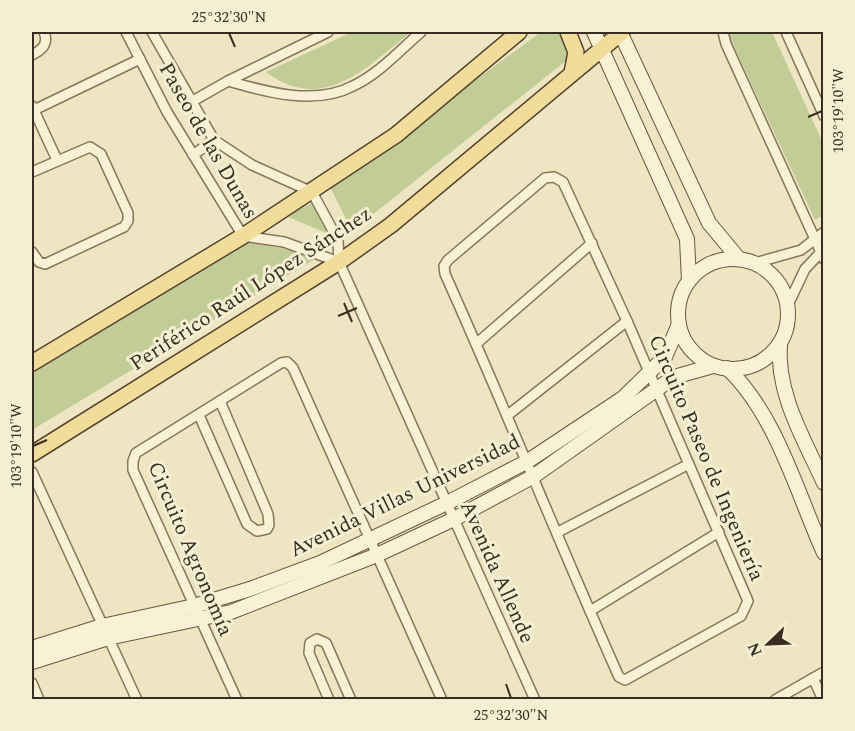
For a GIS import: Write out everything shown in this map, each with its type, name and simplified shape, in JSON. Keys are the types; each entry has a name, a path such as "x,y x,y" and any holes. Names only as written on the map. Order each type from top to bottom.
{"main road":[{"path":"32,363 243,236 396,135 519,32"},
{"path":"568,32 576,52 572,73"},
{"name":"Periférico Raúl López Sánchez","path":"32,454 339,262 391,225 621,32"}],"street":[{"path":"32,55 42,50 46,43 44,32"},
{"name":"Paseo de las Dunas","path":"126,32 193,155 243,236"},
{"name":"Paseo de las Dunas","path":"152,32 214,140 252,165 312,192"},
{"path":"192,102 228,81 328,32"},
{"path":"228,81 296,95 323,96 338,93 354,86 377,70 422,32"},
{"path":"594,32 687,239 689,281 679,306 679,324 688,345 741,381 759,405 824,553"},
{"path":"621,32 709,223 739,259"},
{"path":"723,32 814,240 822,253 805,269 787,307 786,326 780,343 778,360 782,386 824,483"},
{"path":"786,32 824,116"},
{"path":"57,160 32,109 140,59"},
{"path":"193,155 214,140"},
{"path":"32,172 90,147 96,149 101,154 128,213 128,221 124,227 45,264 39,262 32,252"},
{"name":"Circuito Paseo de Ingeniería","path":"549,177 558,178 563,182 592,243 748,601 741,616 625,680 619,677 590,611 528,461 445,274 444,266 448,260 549,177"},
{"name":"Avenida Allende","path":"312,192 338,240 339,262 535,699"},
{"path":"755,264 787,256 824,232"},
{"path":"243,236 284,242 339,262"},
{"path":"476,344 592,243"},
{"path":"689,281 711,263 739,259 755,264 777,281 787,307"},
{"path":"508,415 627,321"},
{"name":"Avenida Villas Universidad","path":"32,648 105,632 250,590 370,540 447,503 528,461 623,398 650,375 670,349 679,324"},
{"path":"720,367 748,366 761,361 780,343"},
{"name":"Circuito Agronomía","path":"237,699 133,471 133,461 136,453 281,363 291,365 442,699"},
{"name":"Avenida Villas Universidad","path":"32,662 105,632 201,620 258,603 377,555 454,519 534,476 596,435 656,388 687,371 720,367"},
{"path":"199,415 247,524 257,531 267,529 268,514 220,401"},
{"path":"558,532 689,464"},
{"path":"32,472 137,699"},
{"path":"590,611 719,532"},
{"path":"329,699 309,653 310,643 317,639 326,643 351,699"},
{"path":"775,699 824,672"},
{"path":"813,678 823,699"},
{"path":"32,682 39,699"}],"green space":[{"path":"352,32 411,32 361,71 343,81 325,87 307,89 287,84 266,72"},
{"path":"541,32 558,32 561,35 568,49 567,60 352,231 330,187"},
{"path":"733,32 772,32 823,143 823,215 815,220 729,36"},
{"path":"318,200 340,239 286,216"},
{"path":"242,241 320,256 32,430 32,371"}]}
